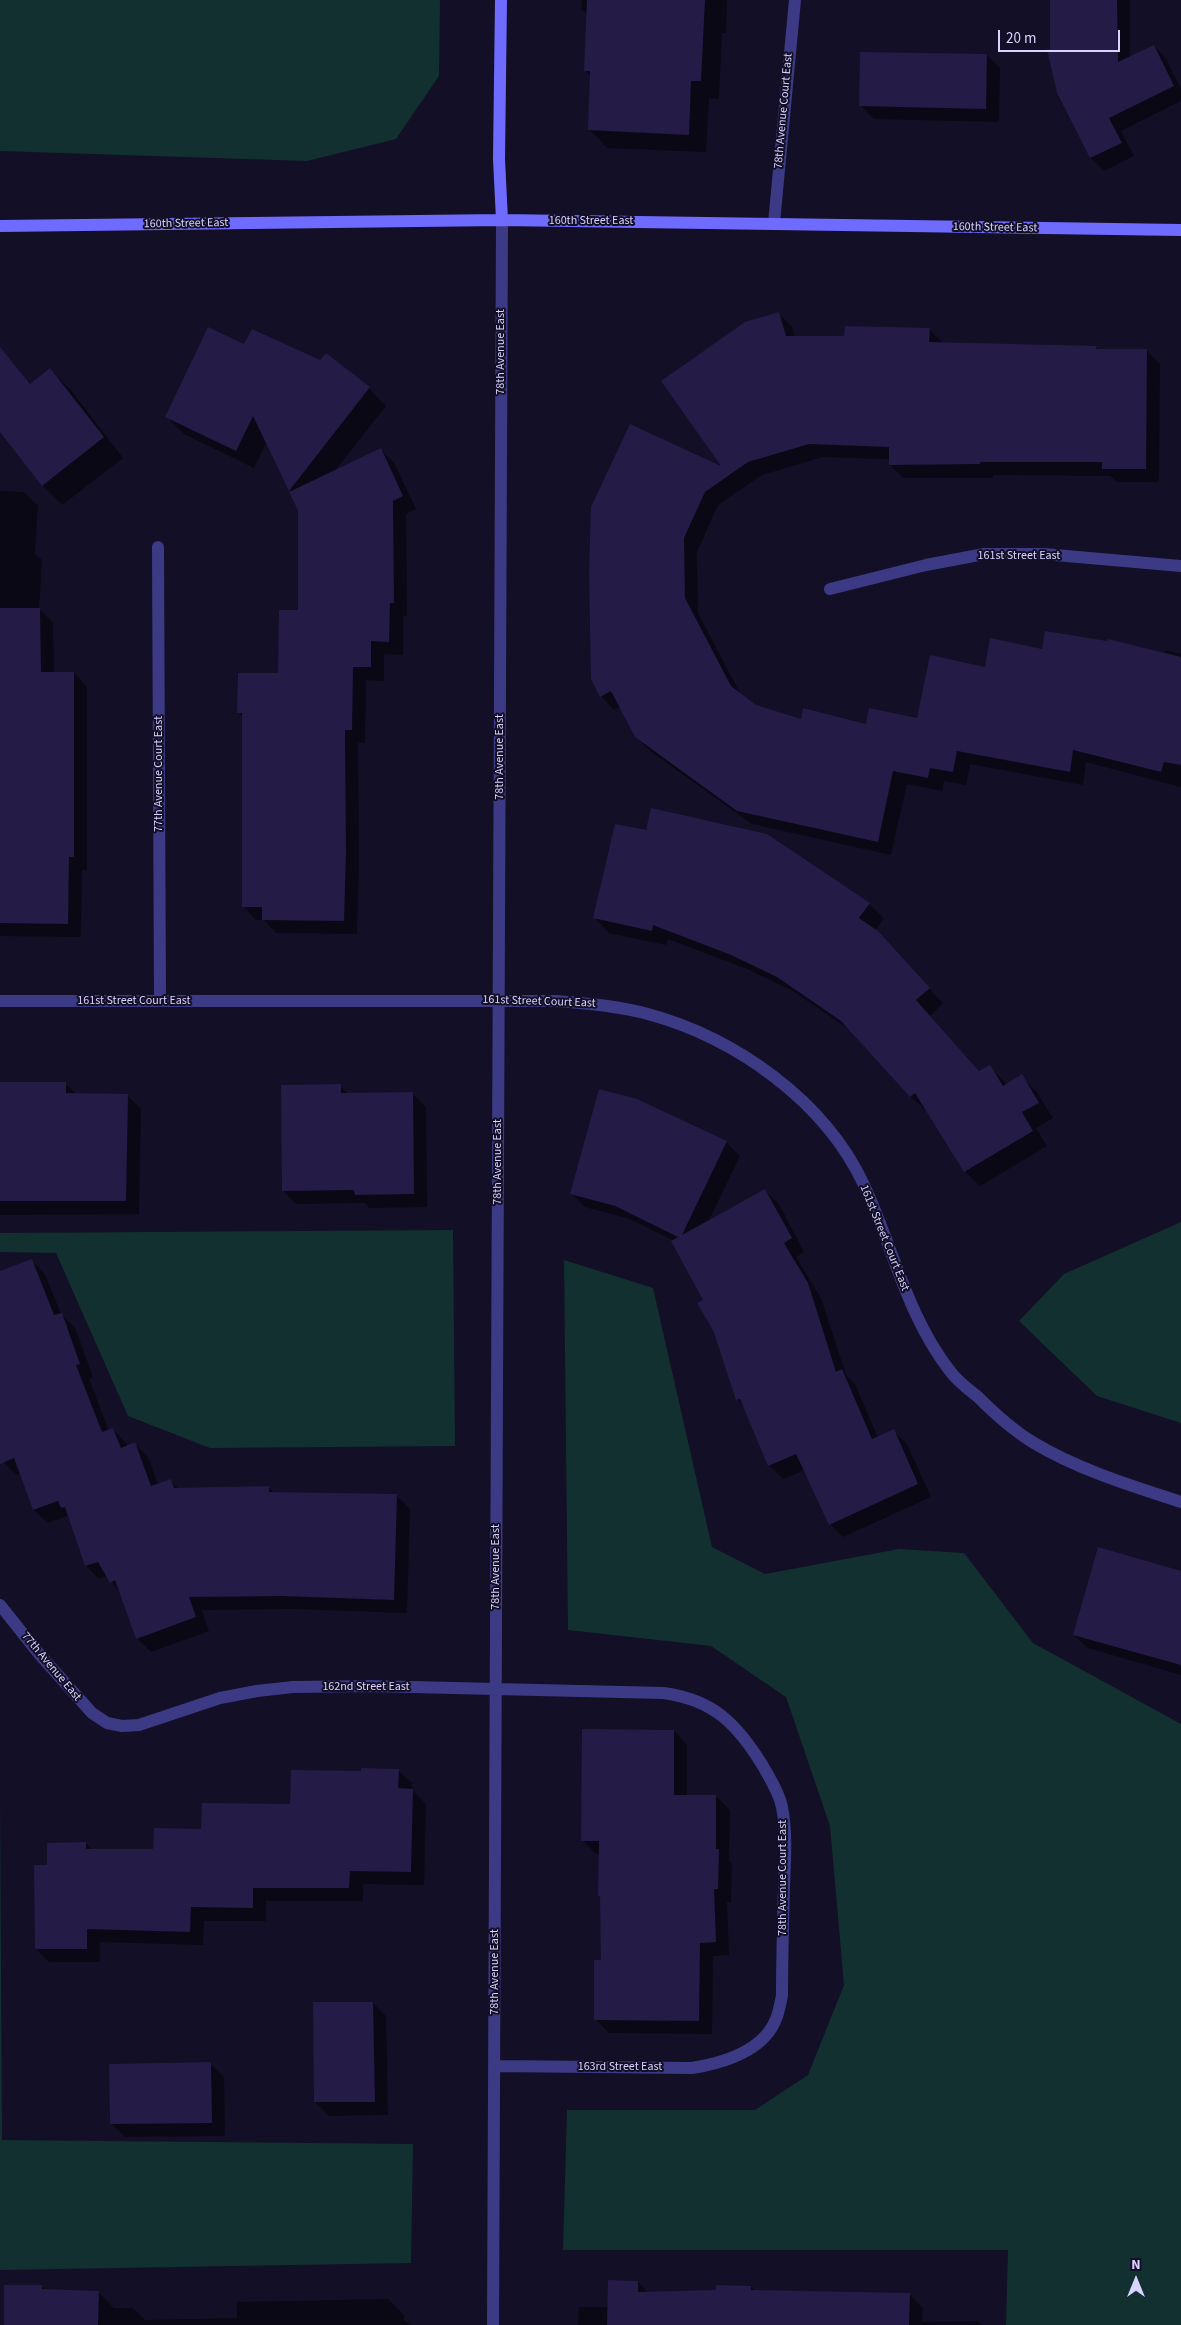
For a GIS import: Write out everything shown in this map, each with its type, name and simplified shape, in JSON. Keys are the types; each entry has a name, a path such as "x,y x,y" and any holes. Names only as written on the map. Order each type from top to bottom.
{"main road":[{"name":"78th Avenue East","path":"501,0 499,159 502,220"},
{"name":"160th Street East","path":"0,226 502,220 774,222 982,228 1181,230"}],"street":[{"name":"78th Avenue Court East","path":"774,222 795,0"},
{"name":"78th Avenue East","path":"494,2325 502,220"},
{"name":"77th Avenue Court East","path":"158,547 160,1001"},
{"name":"161st Street East","path":"830,589 926,565 984,554 1044,554 1181,566"},
{"name":"161st Street Court East","path":"0,1001 555,1001 604,1005 649,1014 686,1027 730,1048 775,1077 836,1137 864,1184 904,1288 926,1336 950,1372 996,1415 1033,1443 1078,1465 1181,1502"},
{"name":"77th Avenue East","path":"0,1605 76,1697 92,1713 107,1723"},
{"name":"162nd Street East","path":"107,1723 122,1726 139,1725 220,1698 273,1689 370,1686 630,1692"},
{"name":"78th Avenue Court East","path":"630,1692 664,1693 691,1698 721,1713 736,1728 751,1748 777,1792 782,1805 785,1840 782,1996 776,2020 762,2039 744,2053"},
{"name":"163rd Street East","path":"495,2066 692,2068 719,2064 744,2053"}],"green space":[{"path":"0,0 440,0 439,76 396,139 307,161 0,151"},
{"path":"1181,1222 1181,1423 1097,1396 1019,1321 1064,1274"},
{"path":"453,1230 455,1446 210,1448 128,1416 56,1253 0,1252 0,1233"},
{"path":"564,1260 653,1288 712,1547 765,1574 899,1549 964,1553 1033,1643 1181,1724 1181,2325 1006,2325 1008,2250 563,2250 567,2110 755,2110 808,2075 844,1985 830,1826 786,1697 711,1646 568,1630"},
{"path":"0,1791 2,2140 413,2144 411,2263 0,2270"}],"building":[{"path":"587,0 705,0 701,81 691,81 689,135 588,130 590,71 584,71"},
{"path":"1050,0 1117,0 1118,62 1154,45 1174,86 1109,118 1122,143 1090,158 1057,93 1047,49 1050,49"},
{"path":"860,52 987,54 986,109 859,106"},
{"path":"779,312 786,336 844,336 845,326 930,328 929,342 1097,346 1096,349 1147,349 1146,469 1102,469 1102,462 980,462 980,464 889,465 889,447 809,444 748,462 705,492 684,538 685,598 731,686 756,705 801,719 803,708 866,724 869,708 917,718 930,655 985,667 990,638 1042,649 1045,631 1107,641 1108,639 1181,657 1181,765 1164,762 1161,772 1073,750 1070,772 957,751 953,772 930,768 928,778 893,771 878,842 737,811 635,737 611,691 600,697 591,679 589,572 591,507 630,424 721,466 661,381 745,322"},
{"path":"208,327 244,344 252,329 320,360 326,353 370,387 289,491 253,416 236,451 165,417"},
{"path":"0,347 30,384 50,368 104,437 42,486 0,432"},
{"path":"381,448 403,496 393,501 394,603 390,603 389,642 371,641 371,667 353,667 352,730 345,730 346,852 344,921 262,920 262,907 242,907 242,713 237,713 238,673 278,673 279,610 298,610 298,510 289,492"},
{"path":"0,608 40,608 41,672 74,672 74,857 69,857 68,924 0,923"},
{"path":"651,808 767,834 870,903 859,918 878,931 930,988 916,1000 979,1071 990,1065 1003,1086 1022,1074 1039,1103 1022,1112 1033,1131 964,1172 915,1093 910,1097 841,1021 777,977 731,955 653,925 652,931 593,918 615,824 646,830"},
{"path":"0,1082 66,1082 66,1093 128,1094 126,1201 0,1201"},
{"path":"341,1084 341,1093 413,1092 414,1194 355,1195 354,1190 282,1191 281,1085"},
{"path":"599,1089 637,1099 727,1141 682,1235 765,1189 792,1238 784,1243 808,1283 836,1372 842,1369 872,1439 894,1429 918,1484 829,1525 796,1454 768,1466 740,1399 736,1400 713,1330 697,1303 703,1300 671,1241 678,1237 615,1206 570,1194"},
{"path":"32,1259 54,1315 62,1313 80,1364 76,1365 102,1432 113,1428 121,1448 135,1442 151,1486 171,1479 174,1488 269,1486 269,1492 397,1494 394,1600 281,1596 189,1597 196,1617 136,1639 115,1580 110,1583 98,1562 85,1566 65,1507 61,1508 58,1501 33,1510 14,1458 0,1464 0,1271"},
{"path":"1098,1547 1181,1571 1181,1665 1073,1635"},
{"path":"582,1729 674,1730 674,1795 716,1795 716,1849 719,1849 718,1889 714,1889 716,1942 700,1943 699,2021 594,2020 594,1960 601,1960 600,1896 598,1896 599,1841 581,1841"},
{"path":"361,1768 399,1769 398,1788 413,1789 411,1872 350,1871 349,1888 253,1888 253,1908 191,1907 190,1932 87,1929 87,1949 35,1949 34,1865 47,1865 47,1843 86,1842 86,1849 153,1849 154,1828 201,1829 202,1803 290,1804 291,1770 361,1771"},
{"path":"313,2002 373,2002 375,2102 314,2102"},
{"path":"211,2062 212,2123 110,2124 109,2064"},
{"path":"608,2280 638,2281 638,2292 716,2290 716,2285 751,2286 751,2290 910,2293 909,2325 607,2325"},
{"path":"4,2285 42,2285 42,2289 99,2291 98,2325 4,2325"}]}
